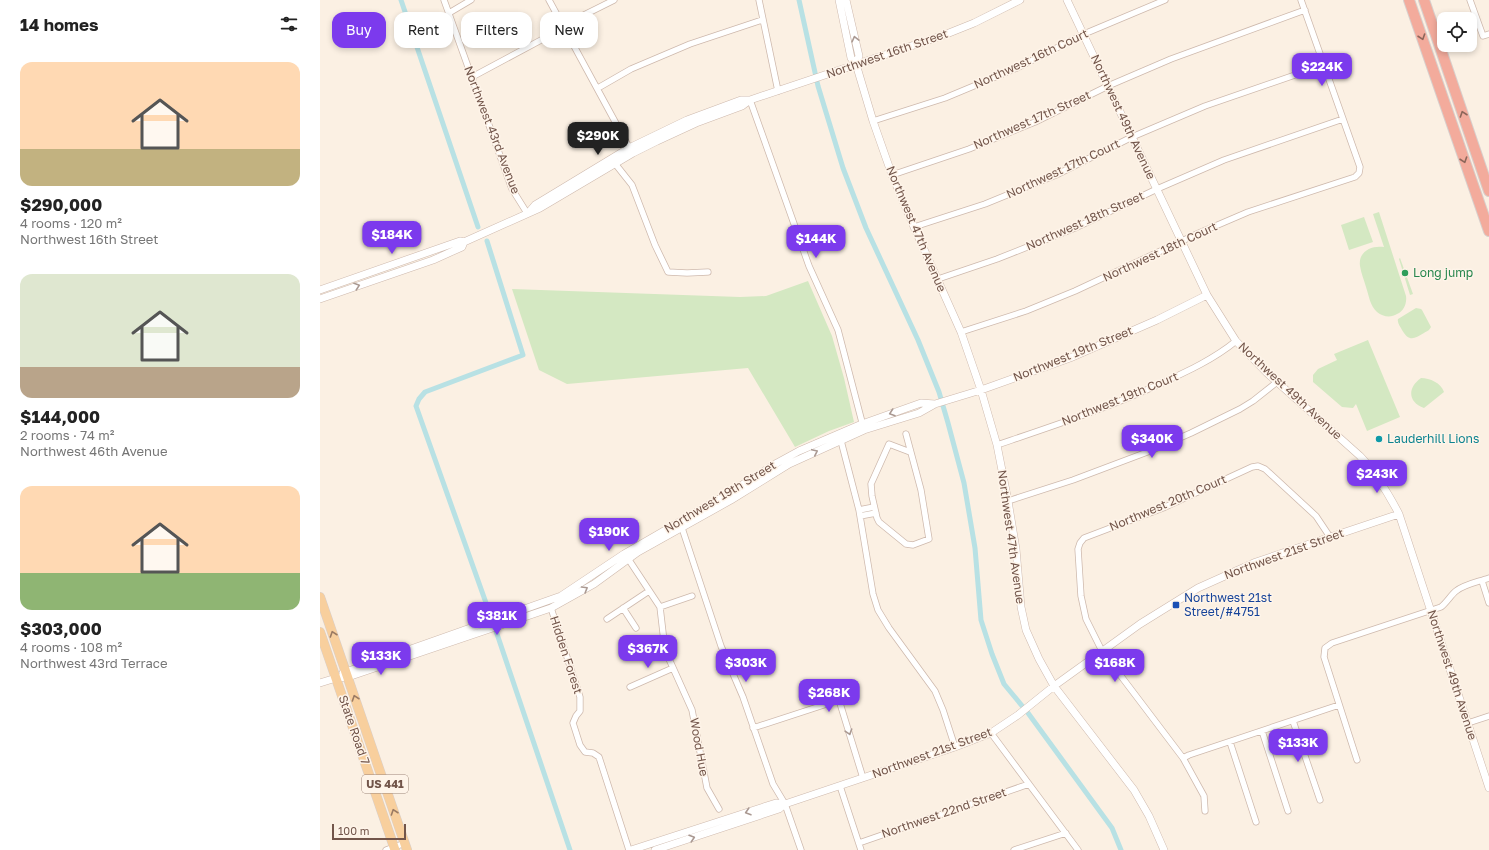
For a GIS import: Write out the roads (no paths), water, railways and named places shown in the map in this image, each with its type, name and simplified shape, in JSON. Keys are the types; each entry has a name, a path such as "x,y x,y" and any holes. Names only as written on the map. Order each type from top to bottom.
{"highway":[{"path":"1409,0 1489,231"},
{"path":"1424,0 1489,191"}],"main road":[{"name":"State Road 7","path":"320,597 406,848"},
{"name":"State Road 7","path":"320,632 392,849"}],"street":[{"name":"Northwest 43rd Avenue","path":"444,0 449,12"},
{"path":"451,12 471,0"},
{"path":"550,0 557,12"},
{"path":"590,12 614,0"},
{"path":"759,0 778,91"},
{"name":"Northwest 47th Avenue","path":"839,0 845,15"},
{"name":"Northwest 47th Avenue","path":"846,0 845,15 851,58 856,64 873,121 892,175 961,332 981,390 997,445 1016,549 1021,607 1026,630 1039,659 1054,686 1134,790 1149,816 1164,850"},
{"name":"Northwest 16th Street","path":"324,289 460,241 464,242 540,208 631,151 742,106 750,100 944,35 974,23 1020,0"},
{"name":"Northwest 49th Avenue","path":"1067,0 1208,295 1236,341 1277,382 1369,465 1387,491 1399,514 1489,788"},
{"name":"Northwest 16th Court","path":"873,121 952,95 1017,68 1084,34 1165,0"},
{"path":"1301,0 1343,119"},
{"path":"1470,0 1483,36 1489,34"},
{"name":"Northwest 17th Street","path":"892,175 968,149 1035,122 1108,86 1171,59 1305,10"},
{"path":"598,88 631,69 690,44 762,20"},
{"name":"Northwest 43rd Avenue","path":"453,24 512,189 528,213"},
{"path":"472,78 540,41"},
{"path":"576,48 631,151"},
{"name":"Northwest 17th Court","path":"914,227 985,204 1056,175 1132,137 1205,106 1324,65"},
{"path":"750,100 809,266 838,330 863,427"},
{"name":"Northwest 18th Court","path":"961,332 1075,292 1182,241 1248,212 1355,177 1359,173 1360,167 1343,119"},
{"name":"Northwest 18th Street","path":"938,279 997,259 1076,228 1157,188 1224,160 1343,119"},
{"path":"613,161 632,185 655,245 668,272 708,272"},
{"name":"Northwest 16th Street","path":"320,299 434,260 462,247 464,242"},
{"path":"324,289 330,295"},
{"name":"Northwest 19th Street","path":"504,621 561,596 680,524 731,500 787,461 863,427 919,413 935,404 981,390 1070,358 1157,320 1208,295"},
{"name":"Northwest 19th Court","path":"997,445 1076,419 1124,400 1179,375 1220,354 1236,341"},
{"path":"1008,501 1073,480 1150,451 1184,436 1240,409 1253,401 1277,382"},
{"path":"906,434 921,490 929,539 913,546 906,544 879,522 872,496 872,484 889,444 910,452"},
{"path":"840,437 860,513 873,594 878,610 889,628 935,691 955,747"},
{"name":"Northwest 20th Court","path":"1102,651 1086,619 1081,596 1078,549 1084,538 1163,508 1252,467 1258,466 1265,468 1312,512 1330,537"},
{"path":"860,513 875,510"},
{"name":"Northwest 21st Street","path":"630,850 776,803 785,804 955,747 990,733 1018,715 1054,686 1140,624 1203,586 1244,566 1399,514"},
{"path":"680,524 721,646 743,697 773,784 785,804 801,850"},
{"name":"Northwest 19th Street","path":"320,683 504,621 551,608 594,584 626,556"},
{"name":"Wood Hue","path":"626,556 660,607 665,650 695,718 707,788 719,809"},
{"path":"1357,760 1324,657 1325,648 1332,643 1441,607 1448,601 1454,592 1461,587 1489,578"},
{"path":"1482,581 1489,603"},
{"path":"606,619 650,591"},
{"path":"660,607 692,596"},
{"name":"Hidden Forest","path":"551,608 580,697 580,711 573,723 580,745 585,752 593,752 598,757 630,850"},
{"path":"623,608 636,628"},
{"path":"1102,651 1183,758 1204,796 1205,811"},
{"path":"630,687 673,668"},
{"name":"Northwest 21st Street","path":"753,728 839,700 863,778"},
{"path":"1183,758 1339,705"},
{"path":"1468,724 1489,716"},
{"path":"1293,721 1320,800"},
{"path":"1262,731 1288,811"},
{"path":"990,733 1078,850"},
{"path":"1230,742 1256,822"},
{"name":"Northwest 22nd Street","path":"859,843 1029,784"},
{"path":"840,786 861,850"},
{"name":"Northwest 21st Street","path":"655,850 779,810 785,804"},
{"path":"1014,850 1066,833"},
{"path":"392,849 406,848"}],"waterway":[{"path":"401,0 478,227"},
{"path":"799,0 818,86 843,168 866,228 918,340 939,392 964,483 975,548 981,620 992,654 1004,684 1028,713 1112,828 1121,850"},
{"path":"487,241 523,355 425,392 419,399 416,406 496,631 570,850"}],"place":[{"name":"Long jump","path":"1405,273"},
{"name":"Lauderhill Lions","path":"1379,439"},
{"name":"Northwest 21st Street/#4751","path":"1176,605"}]}
